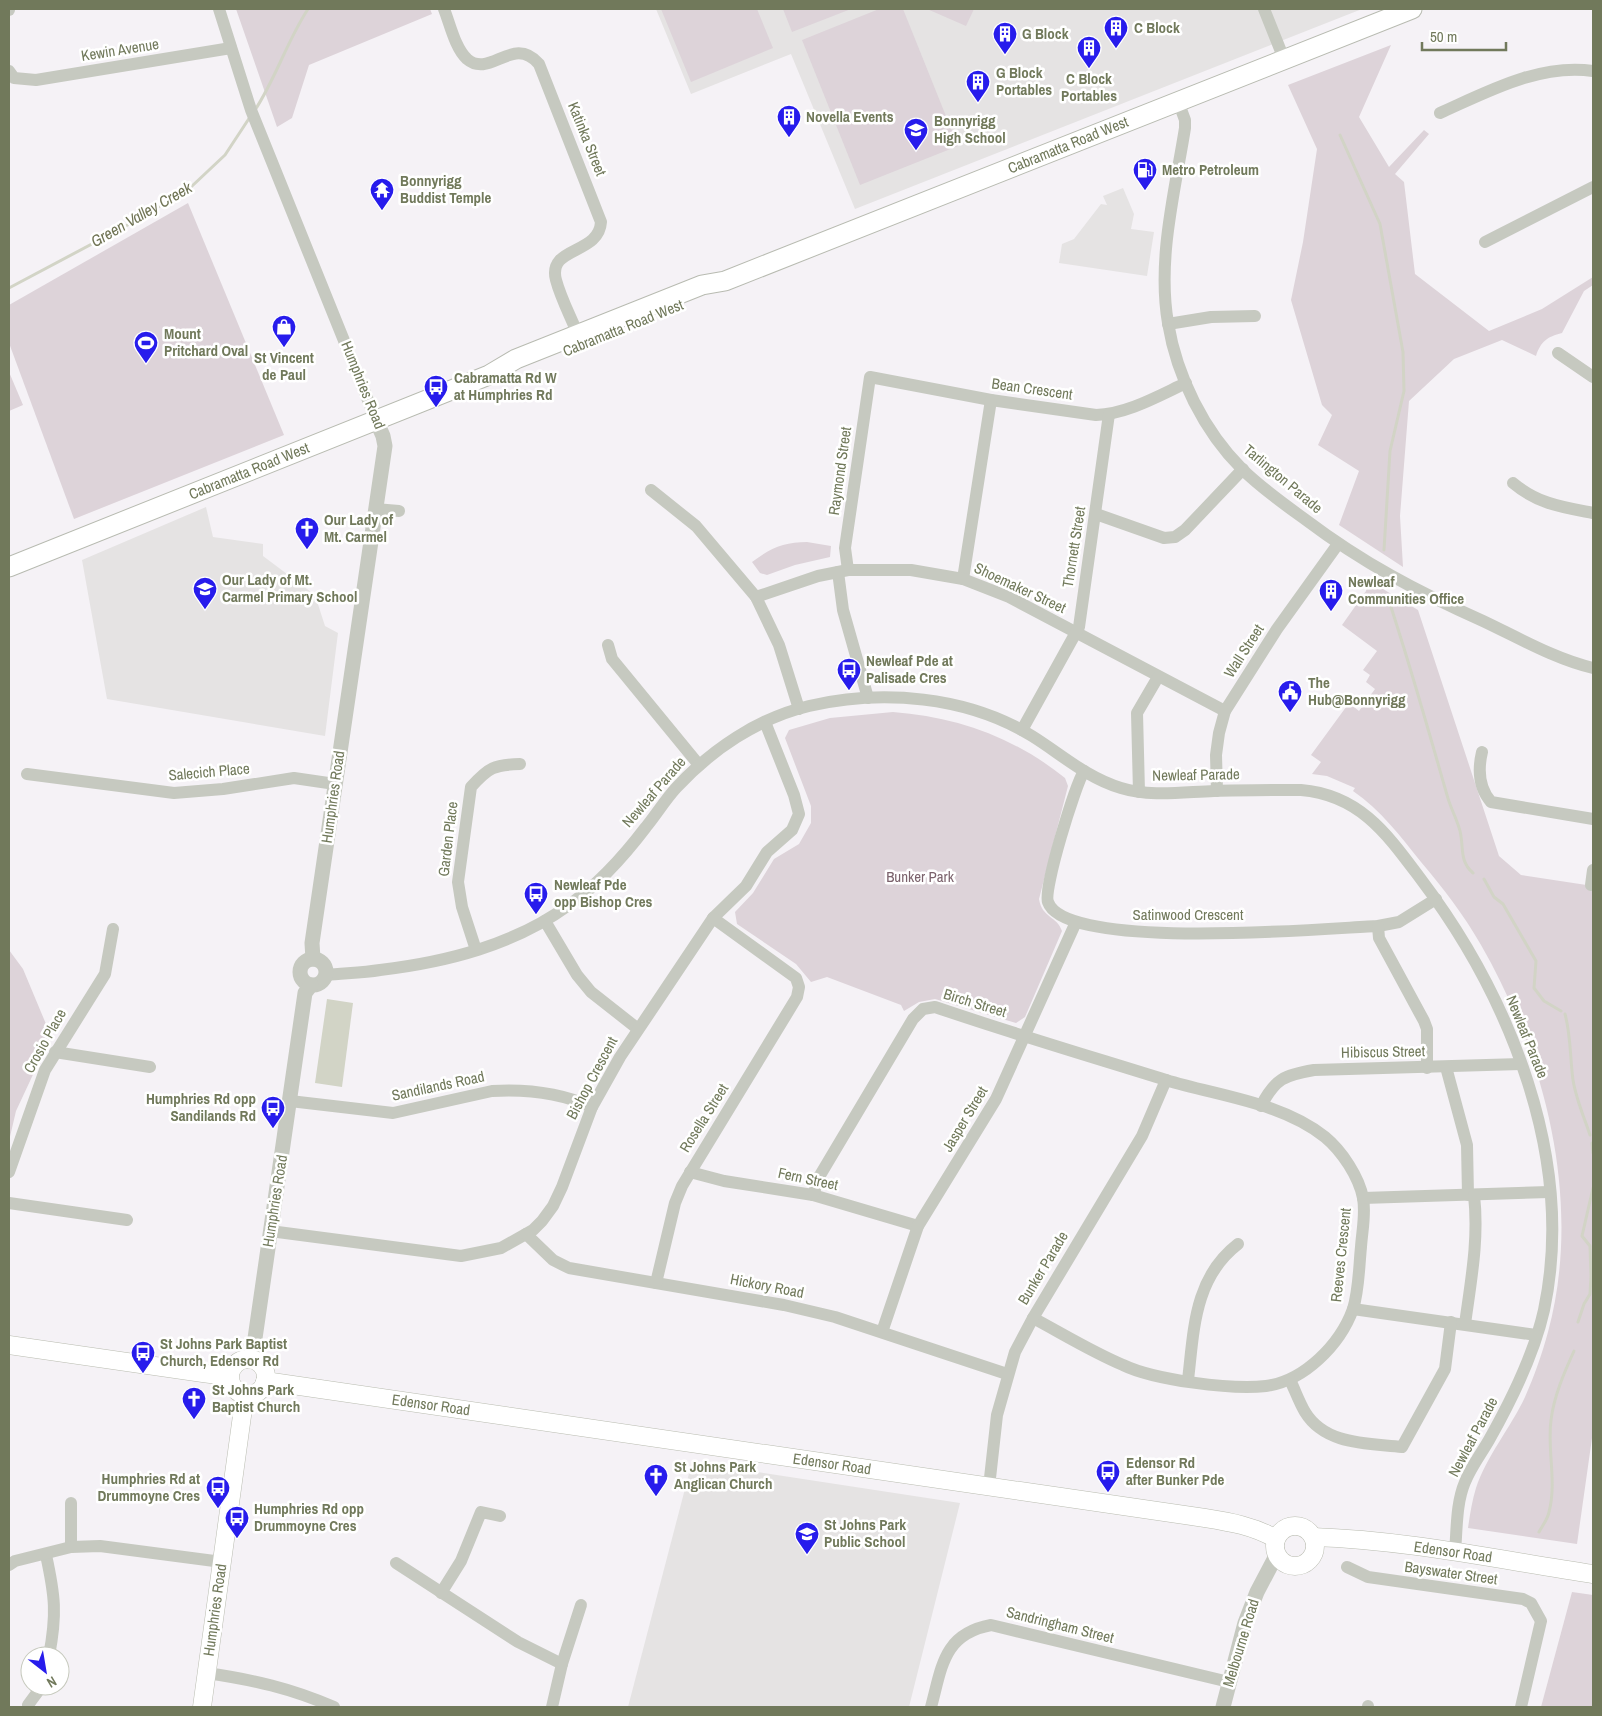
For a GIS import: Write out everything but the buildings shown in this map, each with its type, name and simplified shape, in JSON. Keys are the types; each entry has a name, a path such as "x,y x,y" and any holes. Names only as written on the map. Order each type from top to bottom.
{"main road":[{"name":"Cabramatta Road West","path":"9,567 489,375 516,359 702,285 725,281 1412,9"},
{"name":"Cabramatta Road West","path":"489,375 518,370 669,310 706,295 725,281"},
{"path":"9,1345 210,1374 230,1373"},
{"path":"252,1359 264,1369 265,1381 258,1392 240,1393 232,1384 230,1373 239,1361 252,1359"},
{"name":"Edensor Road","path":"265,1381 1238,1524 1264,1532 1277,1547"},
{"name":"Humphries Road","path":"202,1707 245,1394"},
{"path":"1290,1526 1303,1528 1313,1537 1314,1550 1306,1562 1300,1565 1287,1564 1277,1547 1284,1529 1290,1526"},
{"name":"Edensor Road","path":"1313,1537 1352,1538 1593,1574"}],"street":[{"name":"Humphries Road","path":"219,9 245,95 384,436 312,943 313,959"},
{"name":"Katinka Street","path":"444,9 460,49 467,59 477,64 490,63 516,52 526,54 539,64 601,222 601,229 595,240 564,256 556,266 556,280 578,335"},
{"path":"1264,9 1284,60"},
{"name":"Kewin Avenue","path":"11,74 36,80 231,48"},
{"path":"1440,113 1530,76 1556,70 1593,71"},
{"name":"Tarlington Parade","path":"1178,101 1185,120 1185,128 1164,269 1168,324 1186,383 1207,424 1243,470 1338,544 1379,570 1422,594 1557,655 1593,668"},
{"path":"1485,242 1593,187"},
{"path":"1168,324 1211,317 1255,316"},
{"path":"1558,353 1593,377"},
{"name":"Bean Crescent","path":"870,377 991,400 1084,414 1109,414 1186,383"},
{"name":"Raymond Street","path":"868,698 843,610 843,571 870,377"},
{"path":"963,579 991,400"},
{"name":"Thornett Street","path":"1022,730 1079,627 1109,414"},
{"path":"1096,514 1158,536 1175,537 1185,530 1243,470"},
{"path":"1513,483 1529,496 1551,505 1593,514"},
{"path":"651,490 696,526 756,597 779,645 799,709"},
{"path":"375,509 400,511"},
{"name":"Wall Street","path":"1217,791 1216,754 1225,711 1279,626 1338,544"},
{"name":"Shoemaker Street","path":"756,597 843,571 911,570 963,579 1009,597 1158,678 1225,711"},
{"path":"608,645 612,659 699,765"},
{"path":"1139,792 1138,713 1158,678"},
{"name":"Newleaf Parade","path":"326,975 423,964 510,939 545,921 594,885 644,830 674,790 699,765 734,739 765,722 799,709 868,698 910,698 950,704 1022,730 1084,771 1107,783 1139,792 1301,790 1318,791 1344,800 1362,810 1436,899 1454,926 1487,984 1515,1040 1521,1064 1531,1089 1548,1170 1551,1215 1548,1278 1544,1311 1527,1362 1512,1398 1464,1484 1459,1507 1455,1552"},
{"name":"Bishop Crescent","path":"270,1231 462,1256 501,1248 526,1234 542,1221 553,1206 592,1107 638,1029 713,918 746,886 767,852 792,830 800,814 765,722"},
{"path":"1482,752 1478,770 1490,802 1593,819"},
{"name":"Garden Place","path":"476,950 462,907 458,882 471,787 481,776 498,764 520,764"},
{"name":"Satinwood Crescent","path":"1084,771 1070,808 1047,894 1052,908 1061,916 1076,922 1120,931 1161,935 1378,926 1399,922 1436,899"},
{"name":"Salecich Place","path":"27,774 174,793 223,789 294,778 335,784"},
{"path":"1591,884 1593,870"},
{"name":"Rosella Street","path":"656,1283 675,1203 690,1172 797,997 799,987 796,978 713,918"},
{"path":"545,921 577,975 591,992 638,1029"},
{"name":"Jasper Street","path":"882,1332 911,1240 989,1113 1076,922"},
{"path":"1378,926 1380,938 1427,1029 1427,1068"},
{"name":"Crosio Place","path":"9,1172 45,1070 54,1052 105,974 113,929"},
{"path":"313,959 323,963 326,975 321,982 310,985 301,979 300,970 304,963 313,959"},
{"name":"Humphries Road","path":"252,1359 305,993 310,985"},
{"name":"Birch Street","path":"814,1195 819,1177 913,1019 923,1009 934,1007 1166,1080"},
{"path":"54,1052 150,1067"},
{"name":"Hibiscus Street","path":"1262,1106 1272,1086 1289,1074 1314,1070 1521,1064"},
{"path":"1446,1067 1467,1145 1471,1195 1477,1217 1476,1250 1465,1324"},
{"name":"Reeves Crescent","path":"1033,1318 1125,1366 1160,1377 1242,1388 1268,1386 1290,1380 1322,1357 1340,1334 1353,1309 1364,1213 1360,1187 1340,1153 1325,1138 1308,1126 1262,1106 1166,1080"},
{"name":"Bunker Parade","path":"989,1487 994,1435 1015,1352 1033,1318 1142,1136 1166,1080"},
{"name":"Sandilands Road","path":"290,1101 393,1113 492,1091 507,1090 566,1097 592,1107"},
{"name":"Fern Street","path":"690,1172 724,1181 814,1195 918,1226"},
{"path":"1363,1198 1549,1192"},
{"path":"9,1203 127,1220"},
{"name":"Hickory Road","path":"526,1234 552,1260 569,1268 784,1305 835,1317 1008,1374"},
{"path":"1188,1380 1194,1328 1207,1278 1222,1256 1238,1244"},
{"path":"1353,1309 1536,1334"},
{"path":"1290,1380 1304,1411 1320,1430 1336,1438 1402,1446 1445,1369 1451,1322"},
{"path":"71,1503 71,1548"},
{"path":"441,1593 461,1561 481,1512 500,1516"},
{"path":"9,1564 71,1548 100,1546 222,1562"},
{"name":"Melbourne Road","path":"1223,1707 1245,1623 1277,1547"},
{"path":"46,1555 55,1598 50,1646"},
{"path":"396,1563 518,1642 562,1664"},
{"name":"Bayswater Street","path":"1347,1567 1368,1577 1522,1599 1531,1603 1541,1621 1520,1707"},
{"path":"552,1707 562,1664 581,1604"},
{"name":"Sandringham Street","path":"931,1707 943,1660 951,1645 964,1633 990,1625 1229,1682"},
{"path":"207,1673 255,1680 287,1688 334,1707"},
{"path":"28,1706 35,1696"}],"shaded area":[{"name":"Bonnyrigg High School","path":"656,9 1362,9 855,209 791,54 691,94"},
{"path":"1123,188 1134,214 1131,229 1154,232 1147,276 1059,263 1062,244 1074,239 1101,204 1107,205 1103,196"},
{"name":"Our Lady of Mt. Carmel Primary School","path":"206,507 213,537 263,544 263,556 315,595 325,626 338,633 325,736 107,699 82,560"},
{"path":"327,999 353,1003 342,1087 315,1083"},
{"name":"St Johns Park Public School","path":"692,1462 960,1503 909,1707 628,1707"}],"green space":[{"path":"236,9 430,9 432,14 309,65 292,118 277,127"},
{"path":"661,9 757,9 773,48 691,82"},
{"path":"783,9 851,9 792,32"},
{"path":"879,9 903,9 958,146 860,185 802,40"},
{"path":"927,9 974,9 966,26"},
{"path":"1391,45 1359,117 1389,167 1424,130 1429,134 1395,174 1404,182 1415,274 1489,331 1542,309 1593,277 1593,285 1584,291 1562,333 1545,340 1536,356 1502,340 1454,359 1409,401 1400,516 1403,567 1339,525 1359,471 1318,445 1332,415 1322,405 1291,300 1303,242 1317,149 1288,85"},
{"name":"Mount Pritchard Oval","path":"188,203 284,435 74,519 9,343 9,305"},
{"path":"9,372 23,405 9,411"},
{"path":"807,542 831,546 830,557 795,565 767,575 760,573 752,562 778,547 792,543"},
{"path":"1368,580 1418,610 1499,856 1521,875 1593,886 1593,1431 1577,1544 1468,1528 1473,1498 1480,1476 1525,1397 1538,1365 1548,1332 1558,1283 1561,1233 1559,1183 1552,1132 1540,1083 1524,1035 1504,989 1481,945 1445,892 1390,824 1353,791 1355,788 1327,776 1312,774 1321,762 1311,755 1349,703 1359,711 1375,689 1366,682 1370,675 1363,670 1377,651 1342,625 1366,591"},
{"name":"Bunker Park","path":"893,712 962,724 1005,740 1026,751 1065,778 1068,786 1039,899 1043,910 1057,922 1062,931 1025,1017 1016,1023 935,999 919,1002 904,1011 901,1005 827,977 811,982 796,964 737,924 735,912 753,893 774,859 799,844 811,823 811,806 785,738 789,730 830,718"},
{"path":"9,950 23,969 51,1036 16,1111 9,1141"},
{"path":"1572,1592 1593,1595 1593,1707 1541,1707"}],"waterway":[{"name":"Green Valley Creek","path":"255,110 308,9"},
{"name":"Green Valley Creek","path":"9,288 137,220 191,187 225,155 250,117"},
{"path":"1340,135 1380,224 1403,352 1404,391 1390,451 1384,550"},
{"path":"1388,598 1448,800 1459,826 1464,859 1473,873"},
{"path":"1484,879 1494,897 1503,904 1536,961 1534,988 1544,1001 1561,1011"},
{"path":"1565,1014 1574,1087 1590,1135"},
{"path":"1592,1143 1593,1153"},
{"path":"1578,1322 1584,1304 1590,1294 1590,1246 1582,1236 1593,1188"},
{"path":"1539,1532 1547,1517 1551,1501 1550,1431 1552,1411 1574,1351"}],"place":[{"name":"C Block","path":"1116,49"},
{"name":"G Block","path":"1005,55"},
{"name":"C Block Portables","path":"1089,69"},
{"name":"G Block Portables","path":"978,103"},
{"name":"Novella Events","path":"789,138"},
{"name":"Bonnyrigg High School","path":"916,151"},
{"name":"Metro Petroleum","path":"1145,191"},
{"name":"Bonnyrigg Buddist Temple","path":"382,211"},
{"name":"St Vincent de Paul","path":"284,348"},
{"name":"Mount Pritchard Oval","path":"146,364"},
{"name":"Cabramatta Rd W at Humphries Rd","path":"436,408"},
{"name":"Our Lady of Mt. Carmel","path":"307,550"},
{"name":"Our Lady of Mt. Carmel Primary School","path":"205,610"},
{"name":"Newleaf Communities Office","path":"1331,612"},
{"name":"Newleaf Pde at Palisade Cres","path":"849,691"},
{"name":"The Hub@Bonnyrigg","path":"1290,713"},
{"name":"Newleaf Pde opp Bishop Cres","path":"536,915"},
{"name":"Humphries Rd opp Sandilands Rd","path":"273,1129"},
{"name":"St Johns Park Baptist Church, Edensor Rd","path":"143,1374"},
{"name":"St Johns Park Baptist Church","path":"194,1420"},
{"name":"Edensor Rd after Bunker Pde","path":"1108,1493"},
{"name":"St Johns Park Anglican Church","path":"656,1497"},
{"name":"Humphries Rd at Drummoyne Cres","path":"218,1509"},
{"name":"Humphries Rd opp Drummoyne Cres","path":"237,1539"},
{"name":"St Johns Park Public School","path":"807,1555"}]}
